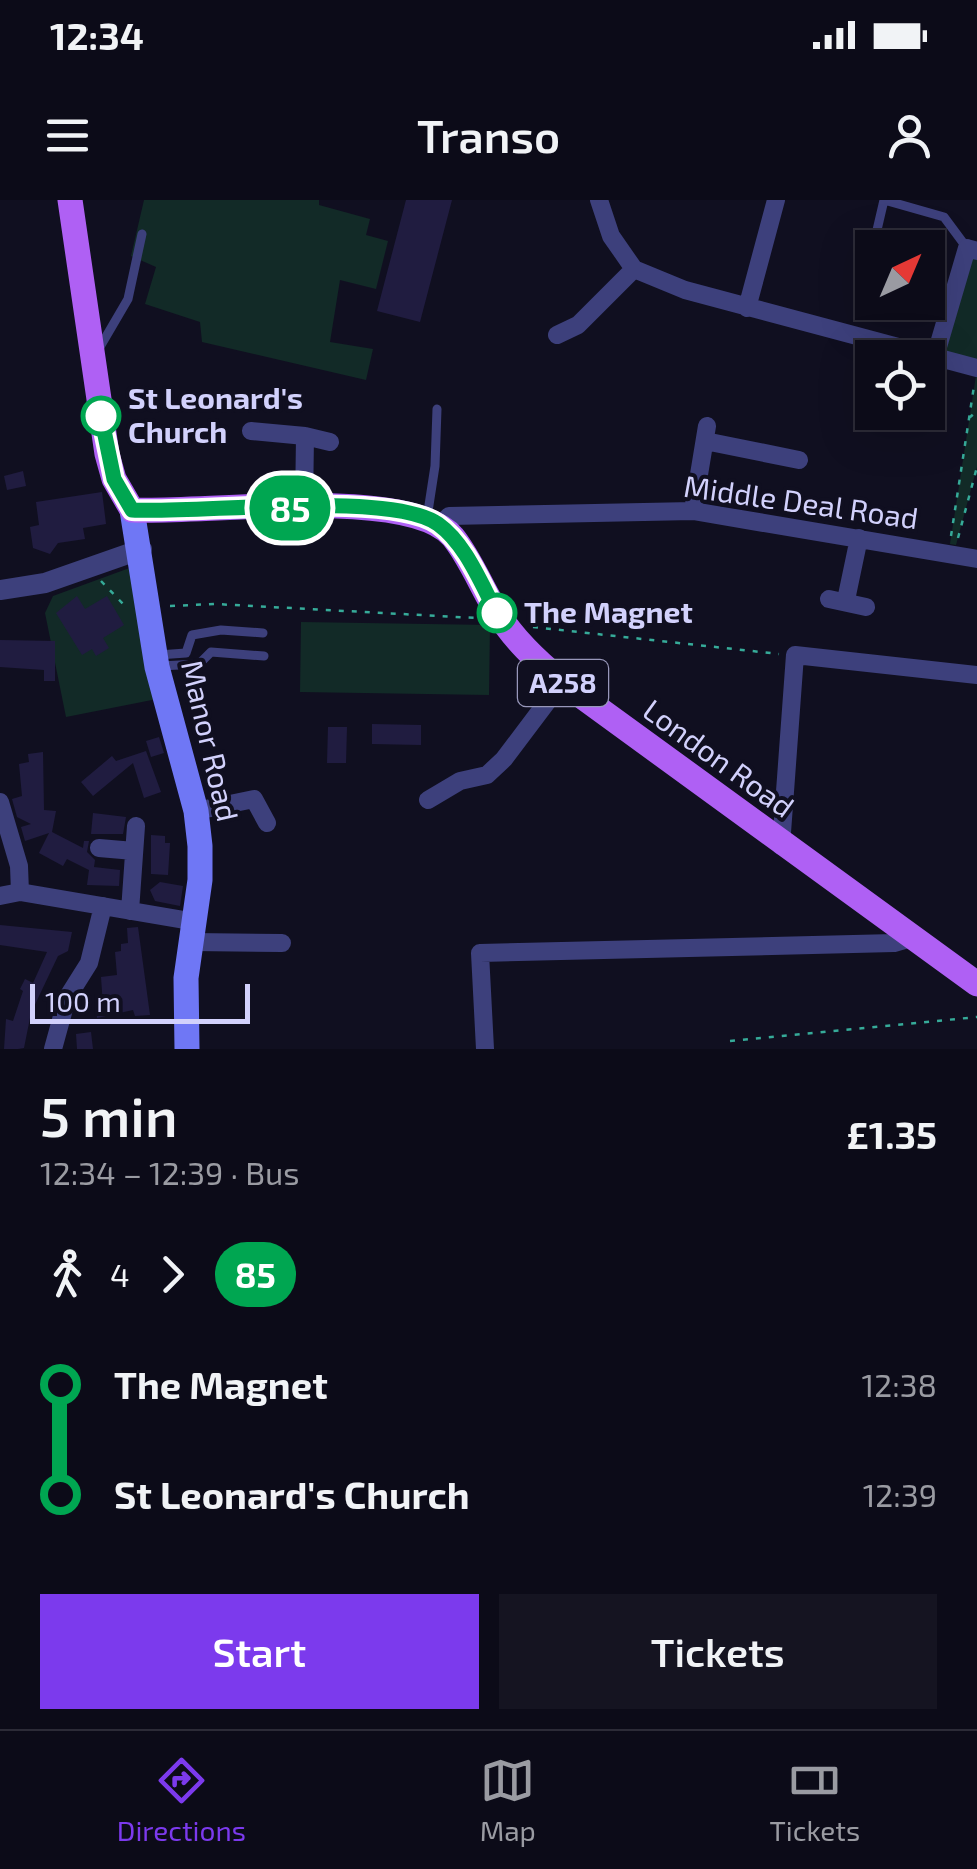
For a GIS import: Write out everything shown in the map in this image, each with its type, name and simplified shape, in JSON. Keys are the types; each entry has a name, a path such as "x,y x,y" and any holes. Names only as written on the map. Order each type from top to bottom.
{"main road":[{"path":"70,200 107,454 114,479 132,510 377,509 433,522"},
{"name":"Manor Road","path":"132,510 142,549 156,661 196,811 200,880 186,978 187,1049"},
{"name":"London Road","path":"433,522 452,536 502,619 533,658 781,846 977,984"}],"street":[{"path":"599,200 611,236 634,269 684,290 870,340"},
{"path":"747,308 776,200"},
{"path":"941,340 972,249"},
{"path":"557,335 578,324 634,269"},
{"path":"945,362 975,377"},
{"path":"251,431 330,442"},
{"path":"693,511 706,434 800,460"},
{"path":"304,508 305,436"},
{"name":"Middle Deal Road","path":"433,522 450,516 693,511 977,559"},
{"path":"859,538 838,600 866,606"},
{"path":"0,590 45,583 142,549"},
{"path":"781,846 795,656 977,675"},
{"path":"428,800 460,782 487,775 504,760 562,682"},
{"path":"196,811 253,794 267,823"},
{"path":"0,802 19,866 20,892"},
{"path":"130,911 136,826"},
{"path":"100,848 134,852"},
{"path":"0,896 20,892 130,911 194,932 282,941"},
{"path":"53,1049 67,998 89,963 102,906"},
{"path":"484,1049 480,953 894,943 911,938"}],"lane":[{"path":"876,230 884,200 944,217 972,249"},
{"path":"91,358 107,340 128,299 142,234"},
{"path":"433,522 437,409"},
{"path":"156,661 186,653 192,634 263,633"},
{"path":"156,661 199,664 211,652 264,656"}],"path":[{"path":"975,377 977,398"},
{"path":"962,465 977,467 951,544 968,419 975,377"},
{"path":"968,419 977,411"},
{"path":"956,506 966,506"},
{"path":"100,580 125,608 148,600 502,619 795,656"},
{"path":"730,1041 977,1017"}],"green space":[{"path":"144,200 319,200 319,205 370,219 366,235 388,241 376,289 340,280 330,342 373,349 366,380 202,342 200,322 145,304 156,267 131,256"},
{"path":"967,248 977,251 977,368 945,360 945,340 940,340"},
{"path":"977,369 977,467 956,545 950,544"},
{"path":"135,566 157,699 66,717 45,613 53,596"},
{"path":"301,622 490,625 489,695 300,692"}],"building":[{"path":"406,200 452,200 420,322 377,311"},
{"path":"23,471 26,486 7,490 4,476"},
{"path":"102,492 106,524 83,528 85,539 58,543 50,554 33,548 30,527 39,525 36,502"},
{"path":"77,596 85,609 107,596 124,625 103,638 109,648 96,656 92,649 82,655 56,613"},
{"path":"0,640 55,641 55,681 44,681 44,670 0,667"},
{"path":"372,724 421,725 421,745 372,744"},
{"path":"328,727 347,727 346,763 327,763"},
{"path":"159,737 164,753 151,757 146,741"},
{"path":"146,751 161,792 144,798 133,763 93,796 81,782 112,756 116,761"},
{"path":"43,752 44,810 56,811 52,832 83,848 84,841 89,841 87,852 95,860 94,867 120,870 119,886 87,885 89,870 67,859 63,866 39,853 49,833 25,841 21,827 31,824 17,817 12,799 22,796 19,764 29,762 28,754"},
{"path":"93,813 126,817 123,834 91,834"},
{"path":"151,835 165,836 165,843 170,843 168,875 151,874"},
{"path":"160,882 183,886 180,906 155,901 150,890"},
{"path":"0,925 72,932 68,951 58,956 31,1013 24,1048 4,1049 6,1019 13,1021 23,991 20,989 25,979 33,983 47,952 0,945"},
{"path":"138,927 150,1015 135,1016 133,1010 97,1018 96,1006 103,1006 101,977 117,975 115,952 121,951 121,944 128,943 127,928"},
{"path":"91,1032 93,1049 77,1049 76,1034"}],"bus line":[{"name":"85","path":"101,416 114,479 132,510 226,506 403,511 427,518 452,536 497,613"}],"place":[{"name":"St Leonard's Church","path":"101,416"},
{"name":"The Magnet","path":"497,613"}]}
